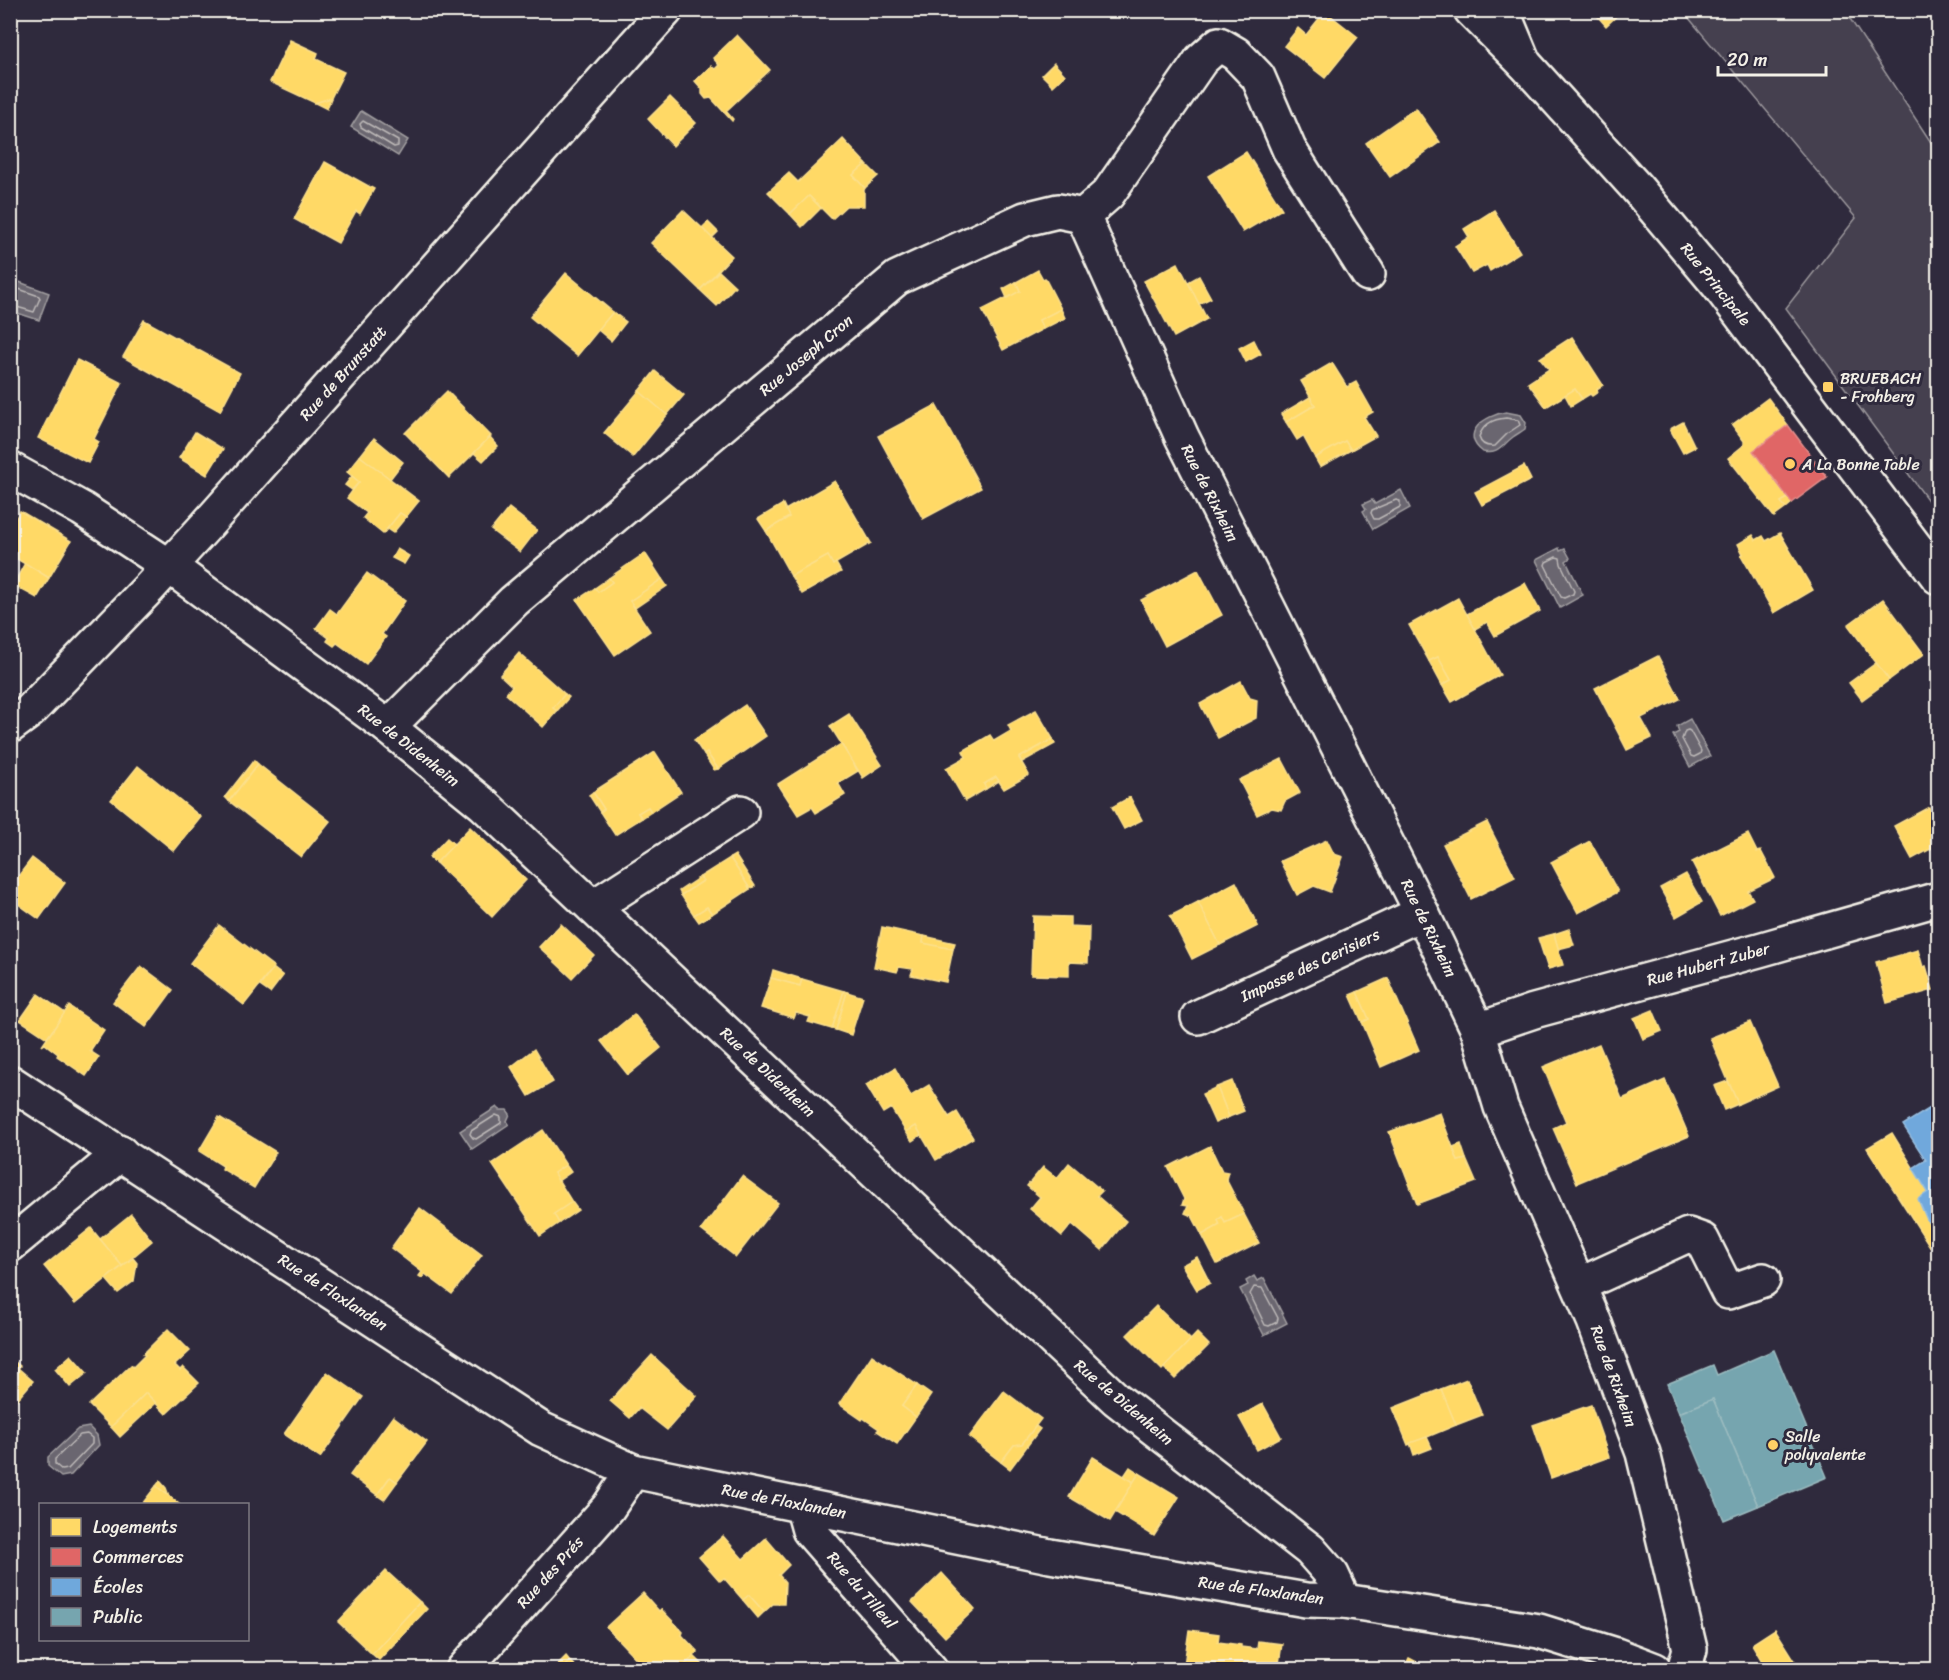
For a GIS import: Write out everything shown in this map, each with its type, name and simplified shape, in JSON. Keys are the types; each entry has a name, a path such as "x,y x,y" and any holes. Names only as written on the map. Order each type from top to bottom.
{"street":[{"name":"Rue de Brunstatt","path":"17,713 169,567 666,10"},
{"name":"Rue Principale","path":"1471,10 1524,63 1636,187 1719,286 1938,576"},
{"path":"1502,10 1524,63"},
{"path":"1083,216 1108,194 1201,60 1219,44 1236,54 1258,77 1289,149 1368,274"},
{"name":"Rue Joseph Cron","path":"388,727 514,601 897,278 1025,219 1058,211 1083,216"},
{"name":"Rue de Rixheim","path":"1083,216 1182,437 1422,913 1478,1030 1501,1107 1594,1321 1643,1453 1690,1649 1684,1670"},
{"name":"Rue de Didenheim","path":"10,469 82,509 169,567 388,727 483,804 1116,1399 1310,1550 1332,1575 1344,1600"},
{"path":"592,907 741,812"},
{"name":"Rue Hubert Zuber","path":"1478,1030 1534,1011 1938,899"},
{"name":"Impasse des Cerisiers","path":"1198,1017 1422,913"},
{"name":"Rue de Flaxlanden","path":"10,1082 541,1429 633,1471 1050,1556 1306,1600 1344,1600 1539,1631 1655,1670"},
{"path":"10,1245 121,1153"},
{"path":"1579,1285 1688,1235 1702,1240 1728,1292 1763,1280"},
{"name":"Rue des Prés","path":"463,1670 608,1508 633,1471"},
{"name":"Rue du Tilleul","path":"802,1505 809,1530 931,1670"}],"shaded area":[{"path":"1683,11 1845,11 1938,153 1938,514 1786,308 1856,218"}],"water":[{"path":"361,111 408,140 398,156 351,127"},
{"path":"11,279 49,293 39,320 11,311"},
{"path":"1506,412 1521,415 1526,423 1525,429 1500,449 1488,453 1483,452 1476,445 1473,438 1474,432 1483,421"},
{"path":"1401,490 1410,508 1373,529 1363,511 1366,509 1363,504 1372,500 1375,504"},
{"path":"1559,548 1560,551 1565,549 1570,558 1566,561 1583,595 1560,608 1536,560"},
{"path":"1690,719 1710,756 1690,767 1673,735 1679,732 1677,726"},
{"path":"497,1107 500,1110 507,1110 510,1114 507,1121 509,1124 472,1149 460,1131"},
{"path":"1254,1276 1257,1281 1264,1278 1287,1323 1264,1335 1240,1289 1248,1285 1246,1281"},
{"path":"89,1427 97,1435 99,1445 71,1475 61,1477 48,1466 48,1457 78,1429"}],"building: Logements":[{"path":"1592,10 1623,10 1606,26"},
{"path":"1325,11 1358,37 1325,78 1284,46 1298,28 1306,35"},
{"path":"737,35 770,70 726,111 733,119 732,121 711,98 706,99 702,94 702,89 695,81 711,66 715,69 719,65 713,58"},
{"path":"290,40 318,53 316,59 344,72 331,98 315,103 270,82"},
{"path":"1054,63 1065,75 1053,86 1042,75"},
{"path":"670,97 696,123 673,146 648,119"},
{"path":"331,98 327,109 315,103"},
{"path":"1416,108 1440,142 1390,177 1366,143"},
{"path":"843,139 866,164 853,175 865,188 864,206 846,206 832,219 809,196 790,214 768,192 789,173 798,182"},
{"path":"1246,152 1282,209 1243,232 1208,176"},
{"path":"325,162 374,189 360,214 356,211 338,243 294,219"},
{"path":"866,164 878,176 865,188 853,175"},
{"path":"809,196 821,208 802,227 790,214"},
{"path":"683,210 732,256 700,290 651,243"},
{"path":"1494,210 1520,252 1490,271 1487,265 1472,273 1455,246 1469,237 1464,229"},
{"path":"708,222 718,232 712,238 702,228"},
{"path":"1178,263 1207,319 1174,337 1144,281"},
{"path":"1038,270 1043,279 1045,278 1061,309 1039,320 1043,329 1003,350 982,310 1020,291 1016,282"},
{"path":"719,271 735,286 717,306 700,290"},
{"path":"566,273 613,312 577,356 530,317"},
{"path":"1199,276 1211,298 1199,304 1188,282"},
{"path":"1016,282 1020,291 1007,298 1003,289"},
{"path":"1061,309 1065,318 1043,329 1039,320"},
{"path":"613,312 626,322 611,341 598,330"},
{"path":"144,320 240,373 220,411 123,357"},
{"path":"1572,337 1603,385 1592,396 1590,394 1582,399 1575,389 1546,407 1528,383 1549,369 1540,358"},
{"path":"1254,340 1261,354 1246,362 1239,348"},
{"path":"77,360 122,383 94,439 99,442 88,463 38,438"},
{"path":"1332,363 1347,387 1356,382 1373,412 1364,417 1376,436 1351,450 1345,441 1315,458 1303,436 1297,440 1286,422 1315,405 1301,381"},
{"path":"655,371 684,395 667,415 639,391"},
{"path":"1575,389 1582,399 1571,406 1565,395"},
{"path":"447,391 491,436 449,478 405,433"},
{"path":"639,391 667,415 633,457 604,433"},
{"path":"1310,397 1315,405 1286,422 1281,414"},
{"path":"1768,398 1788,425 1753,451 1788,498 1781,502 1786,508 1774,517 1728,458 1744,445 1744,441 1732,425"},
{"path":"936,405 981,488 923,519 878,436"},
{"path":"1683,422 1695,447 1683,453 1670,429"},
{"path":"195,432 223,449 207,475 179,458"},
{"path":"490,437 498,446 483,461 474,453"},
{"path":"374,438 403,462 390,479 360,456"},
{"path":"1345,441 1351,450 1320,467 1315,458"},
{"path":"360,456 419,501 406,517 400,513 383,534 363,518 367,513 347,498 359,482 347,472"},
{"path":"1524,466 1531,480 1482,505 1475,492"},
{"path":"352,476 359,482 352,490 345,485"},
{"path":"835,481 871,543 833,565 828,556 791,576 766,531 789,517 785,510"},
{"path":"1788,498 1792,503 1786,508 1781,502"},
{"path":"783,504 789,517 766,531 758,519"},
{"path":"509,508 537,530 520,552 491,530"},
{"path":"20,511 71,541 49,578 10,555 10,528"},
{"path":"400,513 406,517 393,533 387,529"},
{"path":"1780,533 1813,590 1774,613 1741,555 1743,554 1738,544 1753,535 1756,540 1763,536 1766,541"},
{"path":"397,549 409,556 404,564 392,558"},
{"path":"645,553 662,579 630,601 650,631 615,655 577,600 595,588 598,592 612,582 609,578"},
{"path":"828,556 841,572 802,594 791,576"},
{"path":"25,563 49,578 37,598 13,585"},
{"path":"1198,570 1222,615 1165,646 1141,600"},
{"path":"367,573 405,601 382,634 386,637 366,664 337,643 334,646 327,641 329,638 316,628 330,609 337,614"},
{"path":"609,578 612,582 598,592 595,588"},
{"path":"662,579 667,586 635,608 630,601"},
{"path":"1525,583 1540,611 1495,636 1487,622 1475,629 1467,614"},
{"path":"1458,598 1500,675 1452,702 1442,685 1451,680 1438,657 1429,661 1409,625"},
{"path":"1883,599 1924,654 1889,680 1848,625"},
{"path":"519,653 565,694 553,708 557,711 543,727 506,694 512,686 500,675"},
{"path":"1658,656 1680,699 1641,718 1652,738 1627,750 1595,688"},
{"path":"1438,657 1451,680 1442,685 1429,661"},
{"path":"1876,663 1889,680 1862,700 1849,683"},
{"path":"1241,681 1250,698 1257,700 1256,718 1218,738 1200,704"},
{"path":"565,694 569,697 557,711 553,708"},
{"path":"745,705 766,736 718,769 707,753 704,755 694,740"},
{"path":"1036,710 1053,739 1019,758 1029,775 1004,789 996,777 984,784 986,789 965,801 946,768 966,757 963,751 990,735 994,741 1011,731 1008,725"},
{"path":"849,714 882,765 863,778 830,726"},
{"path":"1053,739 1055,744 1022,762 1019,758"},
{"path":"841,744 858,771 838,783 845,795 816,813 812,807 798,815 778,784"},
{"path":"655,752 681,792 651,812 648,807 638,813 642,818 615,835 600,812 604,809 593,792"},
{"path":"707,753 718,769 714,770 704,755"},
{"path":"1282,759 1300,793 1285,801 1281,810 1272,808 1257,815 1239,780"},
{"path":"254,760 258,764 229,801 225,797"},
{"path":"258,764 330,821 301,857 229,801"},
{"path":"138,766 201,817 174,851 111,800"},
{"path":"996,777 999,781 986,789 984,784"},
{"path":"593,792 604,809 600,812 589,795"},
{"path":"1130,797 1142,820 1124,829 1112,807"},
{"path":"648,807 651,812 642,818 638,813"},
{"path":"1929,807 1938,825 1938,845 1912,859 1894,826"},
{"path":"1487,822 1515,877 1471,899 1443,844"},
{"path":"470,827 526,880 492,917 436,863"},
{"path":"1748,834 1757,852 1761,851 1775,878 1748,891 1753,899 1720,916 1692,862"},
{"path":"447,838 454,844 436,863 429,857"},
{"path":"1327,840 1334,854 1343,857 1330,892 1314,886 1297,895 1280,861"},
{"path":"1590,841 1618,892 1578,913 1551,862"},
{"path":"735,855 755,886 750,889 730,858"},
{"path":"32,858 65,883 39,919 10,898 10,887"},
{"path":"730,858 750,889 712,914 707,907 694,915 681,895 703,881 700,877"},
{"path":"1686,874 1702,902 1676,917 1660,888"},
{"path":"700,877 703,881 681,895 679,891"},
{"path":"1236,882 1258,926 1220,945 1198,902"},
{"path":"1198,902 1220,945 1192,959 1170,916"},
{"path":"707,907 712,914 699,922 694,915"},
{"path":"1033,916 1070,917 1070,926 1089,927 1088,963 1069,962 1069,976 1031,975"},
{"path":"561,924 594,955 572,978 539,947"},
{"path":"219,925 274,967 244,1005 190,963"},
{"path":"882,927 924,936 923,943 953,949 946,982 911,975 913,969 899,967 897,972 874,967"},
{"path":"1569,929 1574,945 1558,949 1554,934"},
{"path":"1554,934 1563,965 1548,969 1538,938"},
{"path":"924,936 955,943 953,949 923,943"},
{"path":"1918,950 1923,967 1926,966 1933,990 1887,1003 1876,962"},
{"path":"141,966 173,990 146,1027 113,1002"},
{"path":"273,968 283,976 270,993 260,986"},
{"path":"773,970 802,979 800,986 771,978"},
{"path":"771,978 800,986 802,979 844,991 832,1029 808,1022 810,1017 796,1013 794,1018 761,1008"},
{"path":"1388,978 1419,1050 1381,1067 1362,1022 1369,1019 1357,992"},
{"path":"844,991 847,992 836,1030 832,1029"},
{"path":"847,992 863,997 851,1035 836,1030"},
{"path":"1357,992 1369,1019 1362,1022 1350,995"},
{"path":"38,994 65,1013 47,1038 20,1020"},
{"path":"69,1006 104,1030 90,1051 99,1057 86,1076 57,1056 58,1054 45,1044 42,1046"},
{"path":"1653,1010 1662,1031 1643,1039 1634,1018"},
{"path":"634,1014 661,1048 628,1075 601,1041"},
{"path":"1750,1022 1778,1086 1738,1104 1710,1038"},
{"path":"1599,1044 1622,1099 1665,1080 1689,1136 1577,1183 1553,1128 1566,1122 1543,1067"},
{"path":"534,1049 553,1082 529,1096 511,1067"},
{"path":"895,1068 911,1096 929,1085 949,1117 957,1112 973,1138 936,1160 916,1126 906,1132 891,1108 883,1113 866,1085"},
{"path":"1232,1081 1244,1111 1229,1117 1217,1087"},
{"path":"1728,1081 1738,1104 1724,1110 1714,1086"},
{"path":"1217,1087 1229,1117 1215,1123 1202,1094"},
{"path":"1440,1113 1458,1161 1466,1159 1476,1182 1417,1204 1389,1132"},
{"path":"219,1117 276,1152 254,1188 222,1169 223,1166 199,1151"},
{"path":"916,1126 921,1135 912,1141 906,1132"},
{"path":"543,1130 566,1165 554,1173 572,1202 554,1214 559,1223 540,1236 492,1164"},
{"path":"1892,1133 1928,1192 1918,1199 1938,1245 1938,1248 1933,1251 1867,1148"},
{"path":"1461,1144 1466,1159 1458,1161 1453,1147"},
{"path":"1210,1146 1222,1171 1228,1172 1226,1179 1244,1214 1225,1223 1222,1217 1218,1220 1220,1225 1202,1235 1192,1216 1185,1213 1188,1206 1182,1205 1184,1199 1168,1167"},
{"path":"1069,1163 1102,1191 1097,1196 1126,1221 1102,1250 1072,1224 1062,1236 1030,1209 1040,1197 1027,1186 1043,1167 1057,1178"},
{"path":"566,1165 571,1172 558,1181 554,1173"},
{"path":"742,1176 778,1203 736,1257 701,1230"},
{"path":"572,1202 578,1210 559,1223 554,1214"},
{"path":"420,1208 482,1255 452,1294 425,1274 422,1278 419,1276 422,1272 391,1248"},
{"path":"131,1214 152,1241 122,1266 100,1239"},
{"path":"1244,1214 1259,1243 1217,1264 1202,1235 1220,1225 1218,1220 1222,1217 1225,1223"},
{"path":"91,1228 122,1266 75,1304 44,1266"},
{"path":"1197,1257 1210,1283 1197,1290 1182,1265"},
{"path":"133,1258 137,1263 134,1281 118,1293 106,1279"},
{"path":"1156,1306 1191,1340 1162,1370 1127,1335"},
{"path":"168,1329 190,1351 175,1365 180,1370 183,1367 199,1383 166,1414 146,1393 111,1427 89,1405 131,1365 133,1367"},
{"path":"1197,1333 1209,1345 1175,1379 1164,1368"},
{"path":"71,1355 87,1373 70,1387 55,1369"},
{"path":"652,1355 697,1396 667,1430 639,1408 630,1418 610,1401"},
{"path":"872,1355 917,1385 902,1406 916,1417 897,1444 877,1431 879,1429 839,1404"},
{"path":"10,1358 33,1381 15,1402 10,1398"},
{"path":"327,1372 363,1397 320,1458 284,1434"},
{"path":"1467,1379 1482,1415 1456,1425 1441,1389"},
{"path":"917,1385 931,1395 916,1417 902,1406"},
{"path":"1441,1389 1456,1425 1408,1445 1393,1408"},
{"path":"1004,1391 1041,1419 1022,1444 1014,1445 1001,1462 969,1437"},
{"path":"146,1393 156,1403 120,1437 111,1427"},
{"path":"1263,1404 1281,1437 1257,1450 1239,1417"},
{"path":"1591,1405 1609,1457 1551,1478 1533,1425"},
{"path":"393,1416 427,1442 397,1482 390,1477 377,1495 350,1475"},
{"path":"1036,1426 1040,1429 1010,1469 1001,1462 1014,1445 1022,1444"},
{"path":"1427,1437 1432,1448 1414,1455 1410,1443"},
{"path":"1093,1457 1134,1482 1110,1521 1069,1497"},
{"path":"1130,1467 1139,1473 1134,1482 1124,1476"},
{"path":"1139,1473 1179,1497 1154,1536 1115,1512"},
{"path":"390,1477 397,1482 384,1500 377,1495"},
{"path":"160,1481 166,1488 169,1496 156,1486"},
{"path":"156,1486 178,1503 143,1503"},
{"path":"723,1536 743,1559 766,1538 789,1565 779,1575 785,1582 784,1604 773,1604 764,1612 749,1595 743,1600 724,1578 720,1581 699,1557"},
{"path":"386,1571 420,1602 372,1654 338,1622"},
{"path":"942,1573 975,1609 945,1637 912,1602"},
{"path":"643,1593 683,1632 682,1635 698,1652 680,1670 647,1670 606,1627"},
{"path":"749,1595 764,1612 758,1618 743,1600"},
{"path":"420,1602 427,1609 379,1660 372,1654"},
{"path":"1775,1629 1801,1670 1767,1670 1752,1644"},
{"path":"1189,1630 1219,1634 1218,1642 1241,1645 1241,1647 1257,1649 1258,1641 1282,1644 1278,1670 1213,1670 1184,1665"},
{"path":"566,1656 570,1661 561,1670 552,1670"},
{"path":"694,1656 702,1664 704,1670 680,1670"},
{"path":"1409,1658 1432,1670 1403,1670"},
{"path":"570,1661 578,1670 561,1670"}],"building: Commerces":[{"name":"A La Bonne Table","path":"1788,425 1827,477 1792,503 1753,451"}],"building: Écoles":[{"path":"1938,1103 1938,1245 1918,1199 1928,1192 1913,1168 1926,1160 1903,1125"}],"building: Public":[{"name":"Salle polyvalente","path":"1774,1350 1827,1477 1758,1506 1713,1399 1679,1413 1667,1384 1713,1365 1717,1375"},
{"name":"Salle polyvalente","path":"1713,1399 1758,1506 1724,1520 1679,1413"}],"place":[{"name":"BRUEBACH - Frohberg","path":"1828,387"},
{"name":"A La Bonne Table","path":"1790,464"},
{"name":"Salle polyvalente","path":"1773,1445"}]}
